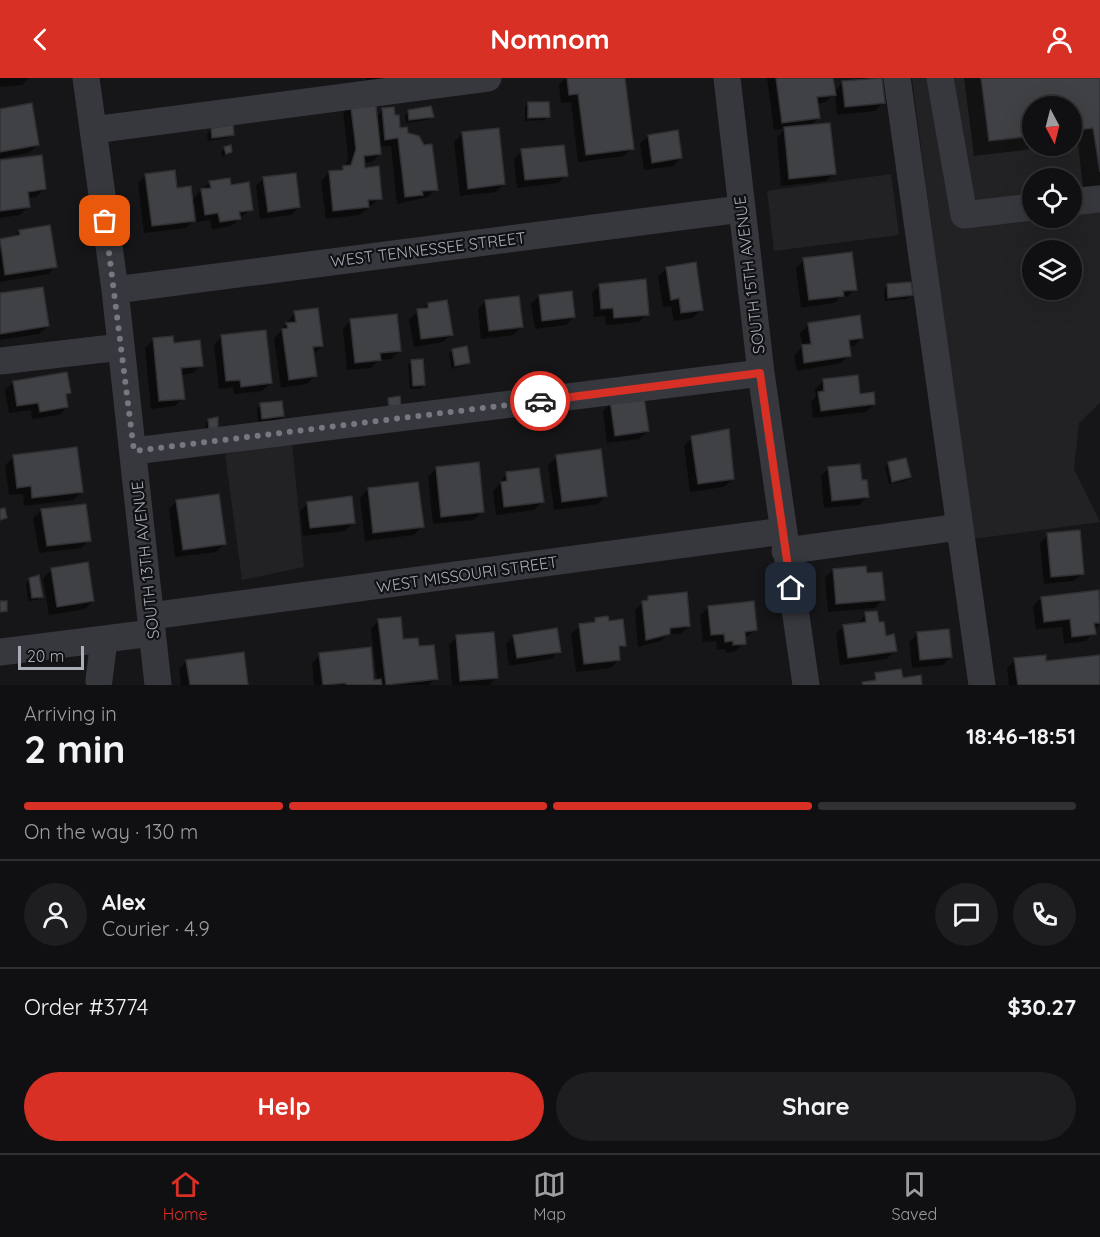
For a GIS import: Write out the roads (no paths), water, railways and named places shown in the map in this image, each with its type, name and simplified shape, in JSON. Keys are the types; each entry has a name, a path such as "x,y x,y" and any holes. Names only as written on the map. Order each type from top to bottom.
{"street":[{"name":"SOUTH 13TH AVENUE","path":"86,78 115,290 158,685"},
{"path":"93,130 488,78"},
{"name":"SOUTH 15TH AVENUE","path":"727,78 760,373 806,685"},
{"path":"897,78 982,685"},
{"path":"940,78 964,215 1022,208"},
{"path":"1082,201 1100,199"},
{"name":"WEST TENNESSEE STREET","path":"115,290 741,209"},
{"path":"0,361 121,347"},
{"path":"134,451 760,373"},
{"name":"WEST MISSOURI STREET","path":"0,652 104,640 152,625 784,541 959,527"},
{"path":"99,680 104,640"}]}
